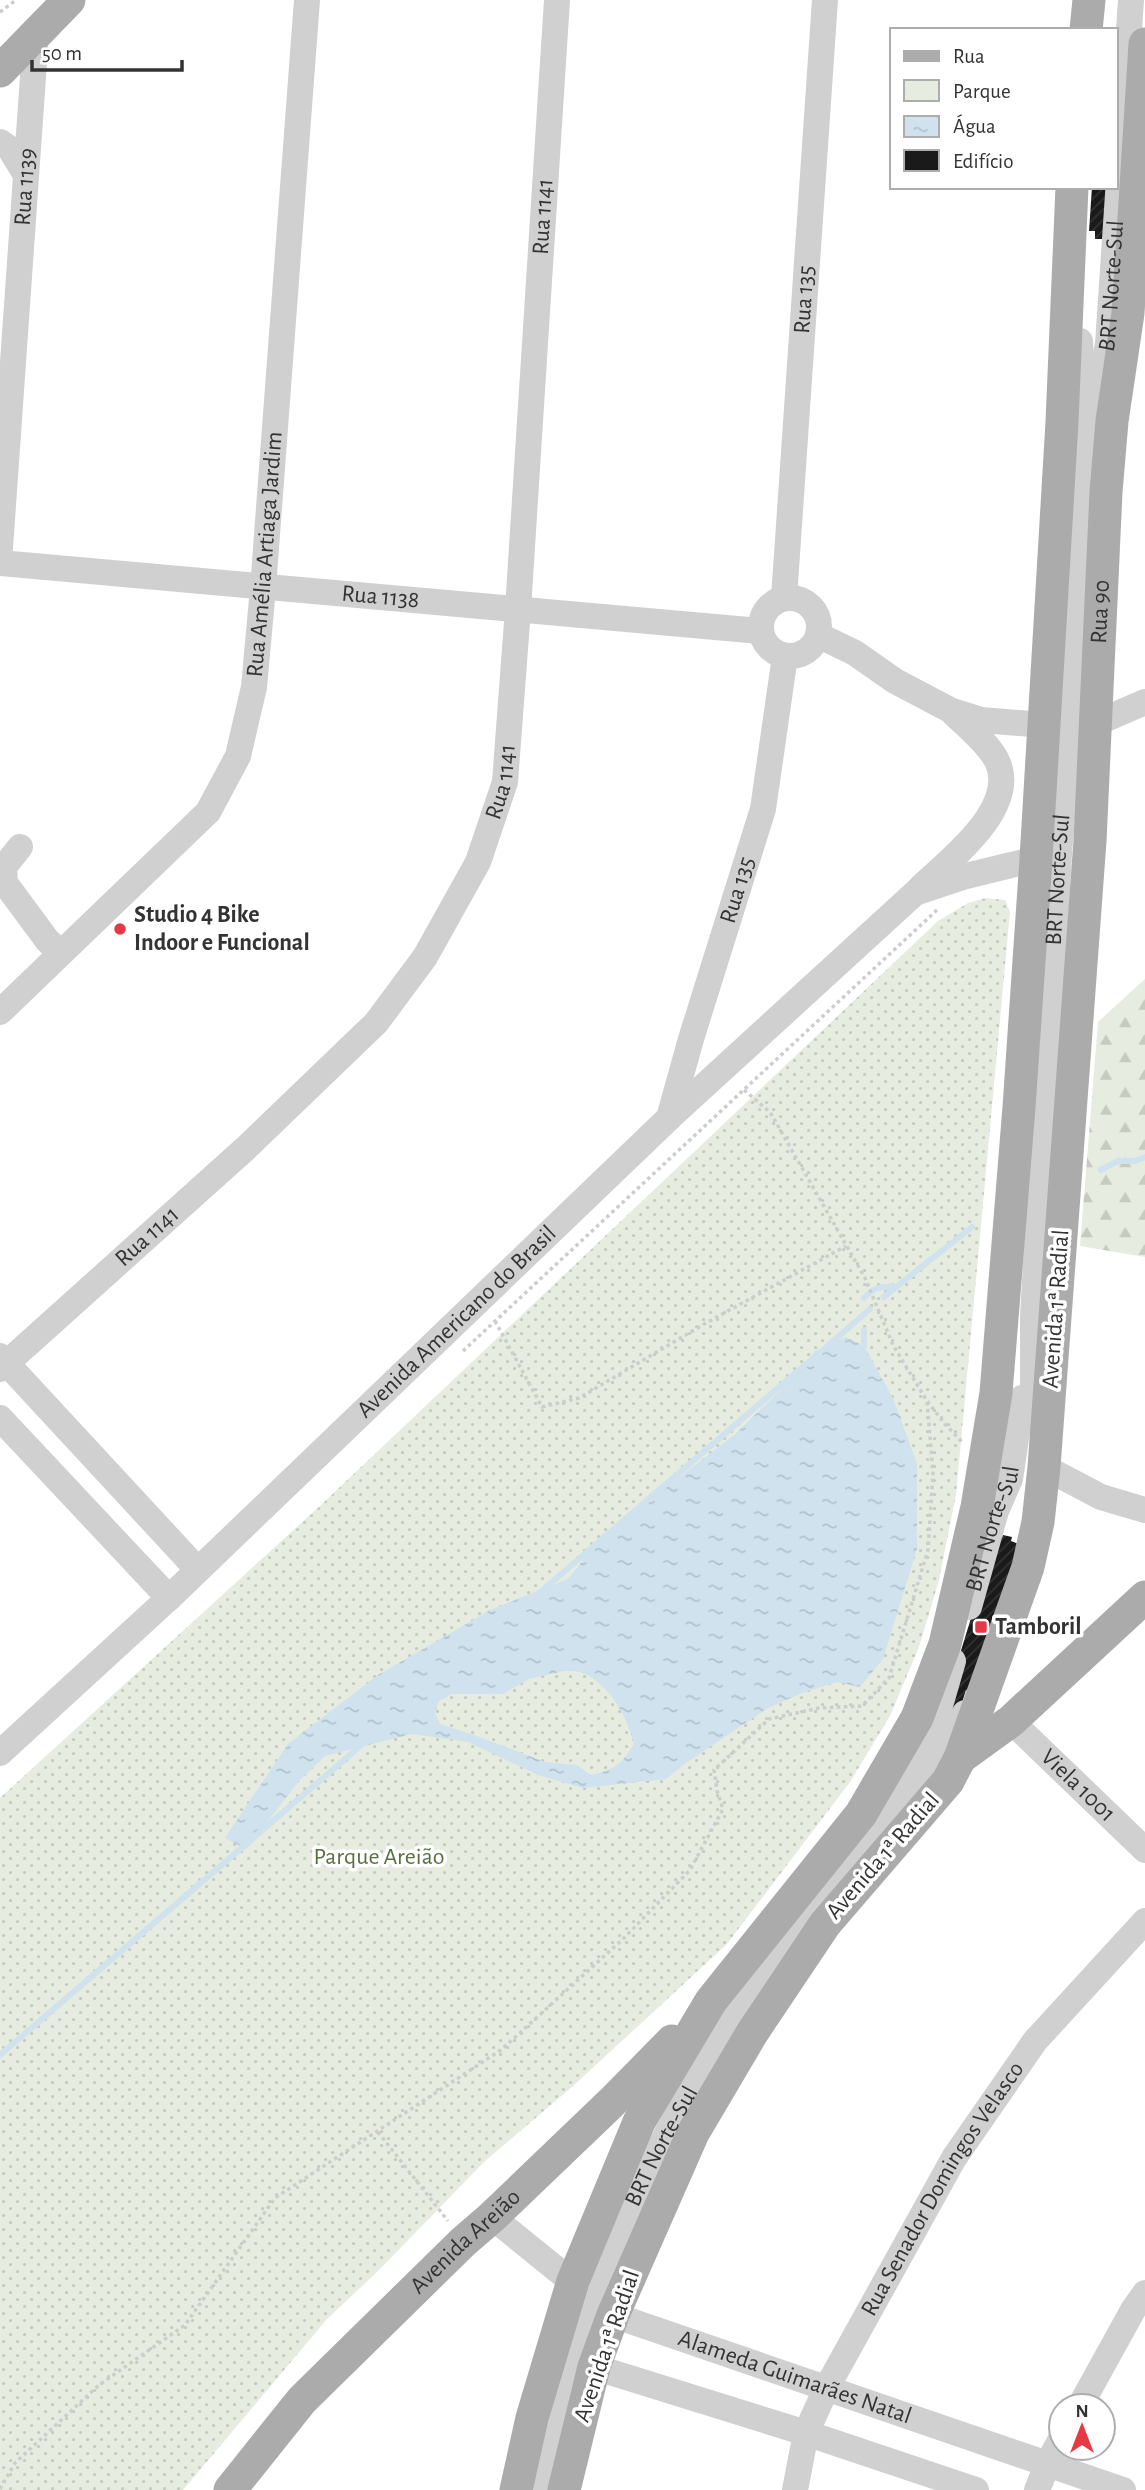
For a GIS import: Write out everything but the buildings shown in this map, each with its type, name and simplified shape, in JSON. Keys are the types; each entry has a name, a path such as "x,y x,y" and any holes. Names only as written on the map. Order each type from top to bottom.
{"main road":[{"path":"0,71 69,0"},
{"path":"1086,28 1089,0"},
{"name":"Rua 90","path":"1065,1179 1061,851 1069,725 1106,492 1112,421 1128,313 1145,44"},
{"name":"Rua 90","path":"1011,1199 1061,851 1069,725 1045,669 1062,422 1072,189"},
{"name":"Avenida 1ª Radial","path":"516,2490 532,2418 594,2298 752,2033 825,1924 948,1781 960,1758 1028,1567 1038,1522 1065,1179"},
{"name":"Avenida 1ª Radial","path":"564,2490 594,2367 594,2298 639,2122 711,2001 861,1814 917,1718 945,1644 977,1507 996,1393 1011,1199"},
{"path":"960,1758 1011,1721 1145,1597"},
{"name":"Avenida Areião","path":"230,2490 302,2400 463,2242 612,2102 711,2001"}],"street":[{"name":"Rua Amélia Artiaga Jardim","path":"0,1012 208,811 238,756 254,687 264,587 307,0"},
{"name":"Rua 1141","path":"2,1363 246,1148 376,1023 425,957 478,862 505,782 557,0"},
{"name":"Rua 135","path":"784,598 825,0"},
{"path":"1099,28 1101,0"},
{"name":"BRT Norte-Sul","path":"1069,725 1077,648 1088,444 1108,345 1130,0"},
{"name":"Rua 1139","path":"0,548 36,34"},
{"path":"0,142 10,149 26,175"},
{"name":"BRT Norte-Sul","path":"1087,189 1078,303 1081,386 1088,444"},
{"name":"Rua 1138","path":"0,563 760,631"},
{"path":"784,598 798,599 810,605 819,624 814,645 794,656 776,653 763,641 760,631 765,611 784,598"},
{"path":"818,635 846,648 895,681 952,711 981,720 1069,725 1145,702"},
{"name":"Rua 135","path":"669,1118 763,809 785,656"},
{"name":"Avenida Americano do Brasil","path":"0,1754 169,1598 669,1118 915,893 990,817 999,799 1002,780 997,761 952,711"},
{"path":"20,847 4,867 5,883 47,940 60,953"},
{"name":"BRT Norte-Sul","path":"539,2490 554,2423 579,2341 621,2228 655,2155 716,2045 775,1953 865,1844 903,1810 932,1771 975,1696 1021,1554 1029,1517 1033,1469 1033,1316 1061,851"},
{"name":"Avenida Americano do Brasil","path":"915,893 966,876 1061,851"},
{"name":"BRT Norte-Sul","path":"865,1844 935,1723 996,1511 1010,1479 1033,1316"},
{"path":"2,1363 198,1570"},
{"path":"0,1418 169,1598"},
{"path":"1044,1466 1101,1497 1145,1510"},
{"name":"Viela 1001","path":"1011,1721 1145,1850"},
{"name":"Rua Senador Domingos Velasco","path":"795,2490 806,2433 826,2389 954,2158 1035,2041 1145,1922"},
{"name":"Alameda Guimarães Natal","path":"492,2217 594,2298 826,2389 1123,2490"},
{"path":"1088,2392 1145,2293"},
{"name":"Alameda Guimarães Natal","path":"594,2367 806,2433 976,2490"},
{"path":"1037,2490 1048,2463"}],"path":[{"path":"0,12 16,0"},
{"path":"455,1358 943,905"},
{"path":"744,1090 770,1112 865,1278 893,1345 927,1401 968,1447"},
{"path":"495,1321 542,1407 579,1398 846,1245"},
{"path":"0,2489 15,2463 99,2385 185,2325 275,2198 501,2050 623,1939 690,1870 723,1809 716,1791 714,1770 769,1719 819,1708 862,1706 889,1678 928,1550 933,1473 927,1401"},
{"path":"377,2132 454,2230"}],"green space":[{"name":"Parque Areião","path":"986,898 1005,900 1010,912 956,1495 939,1580 919,1647 890,1716 850,1782 727,1944 573,2086 485,2161 377,2272 327,2319 183,2490 0,2490 0,1798 322,1504 938,921 968,903"},
{"path":"1145,979 1145,1257 1080,1246 1098,1022"}],"water":[{"path":"846,1337 864,1346 893,1398 917,1464 917,1549 883,1659 860,1687 837,1682 768,1708 666,1779 583,1788 538,1775 468,1742 412,1734 325,1756 300,1780 246,1849 225,1838 288,1744 378,1675 490,1610 568,1579 587,1555 625,1519 734,1435 788,1383 815,1351","holes":["566,1671 580,1672 599,1683 608,1692 627,1723 634,1744 617,1765 606,1771 591,1775 576,1765 545,1762 440,1724 435,1713 439,1701 452,1694 503,1694 529,1679"]}],"waterway":[{"path":"1101,1170 1118,1161 1135,1161 1145,1157"},
{"path":"864,1298 878,1288 896,1287 972,1227"},
{"path":"884,1297 896,1287"},
{"path":"823,1350 870,1309"},
{"path":"864,1330 864,1346"},
{"path":"538,1594 806,1364"},
{"path":"0,2055 365,1742"}],"place":[{"name":"Studio 4 Bike Indoor e Funcional","path":"120,929"},
{"name":"Tamboril","path":"981,1627"}]}
